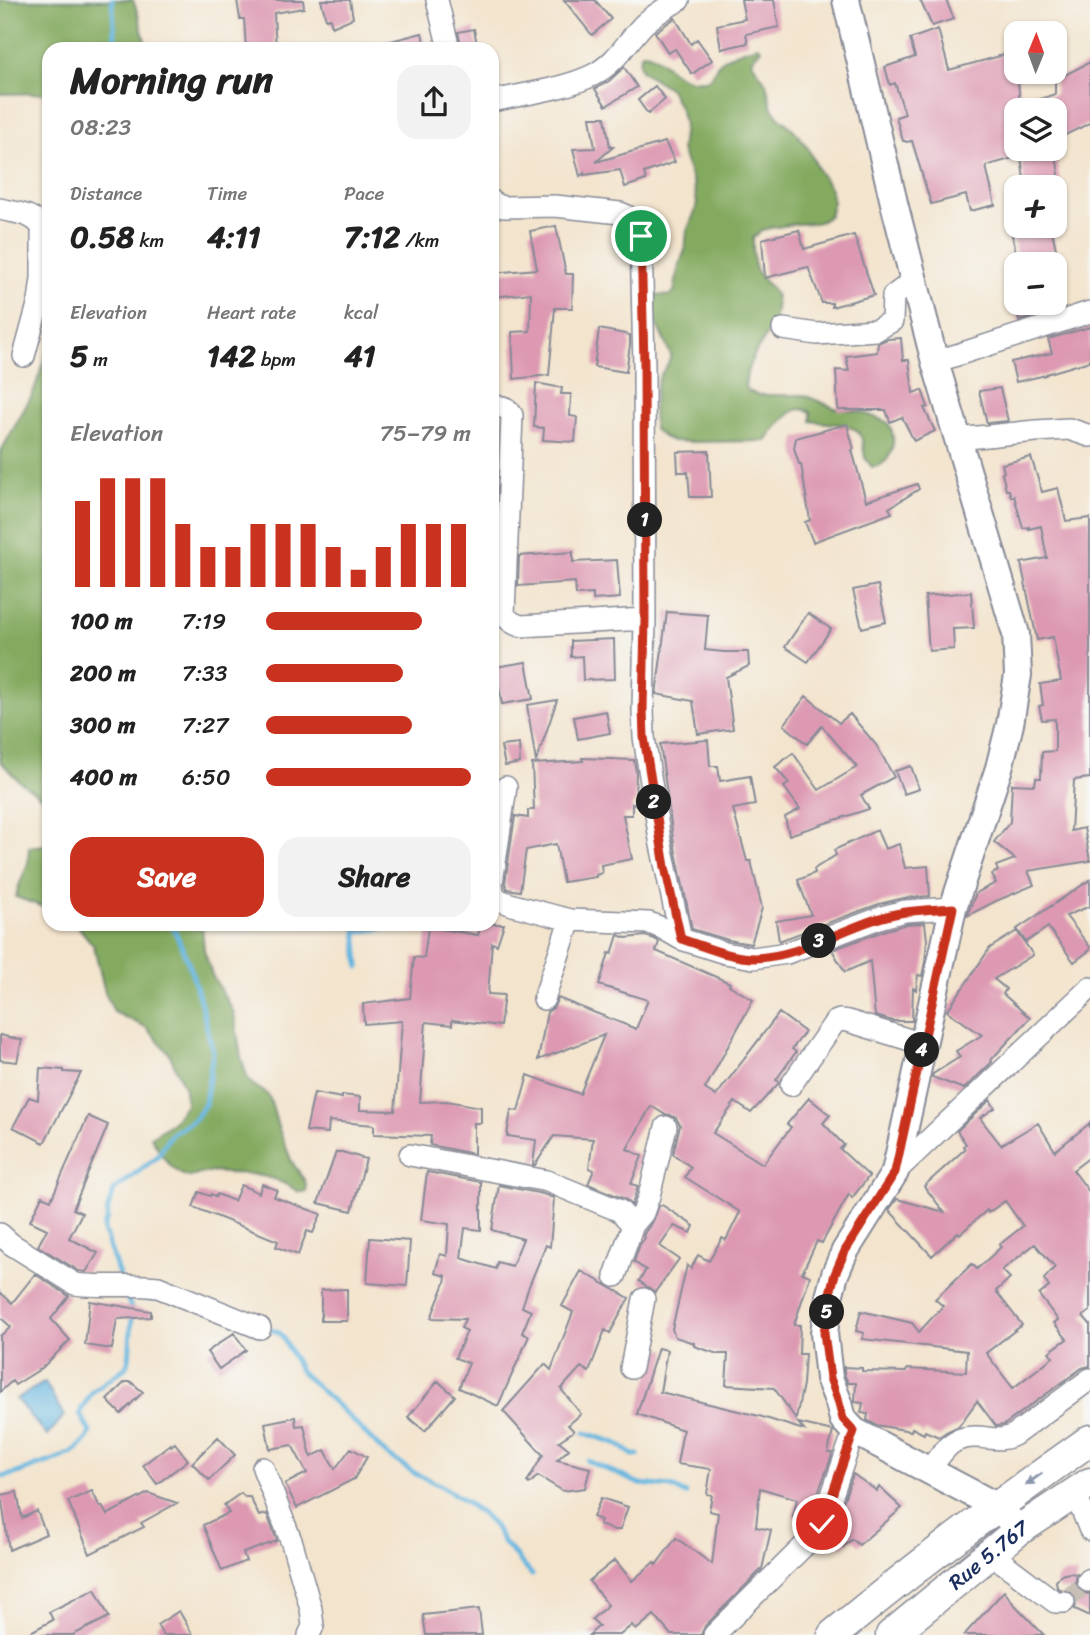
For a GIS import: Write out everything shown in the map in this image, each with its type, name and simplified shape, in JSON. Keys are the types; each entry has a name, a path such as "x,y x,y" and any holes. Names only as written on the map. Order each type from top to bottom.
{"highway":[{"path":"833,1635 888,1588 996,1506 1090,1440"},
{"name":"Rue 5.767","path":"891,1635 1019,1530 1082,1488"}],"main road":[{"path":"846,0 935,362 1016,634 1018,675 999,768 953,908 895,1172 845,1251 829,1297 824,1333 830,1378 843,1419 854,1431 996,1506 1019,1530"}],"street":[{"path":"437,0 447,42"},
{"path":"499,100 567,85 593,75 622,53 644,24 679,0"},
{"path":"499,206 555,206 620,213 626,215 639,228 641,236 644,365 644,737 663,858 681,939"},
{"path":"0,209 32,217 42,228 41,290 24,356"},
{"path":"783,330 817,334 876,330 892,321 893,296 914,280"},
{"path":"935,362 1090,312"},
{"path":"499,407 509,409 512,415 504,614 508,620 521,626 645,619"},
{"path":"958,439 1069,429 1090,436"},
{"path":"499,835 506,787"},
{"path":"499,900 570,920 649,923 681,939 724,953 753,958 788,953 905,911 953,908"},
{"path":"544,999 570,920"},
{"path":"895,1172 1090,988"},
{"path":"791,1085 835,1022 840,1020 923,1044"},
{"path":"615,1276 633,1225 643,1213 649,1196 666,1127"},
{"path":"410,1154 547,1181 620,1211 633,1225"},
{"path":"0,1234 11,1244 75,1284 146,1286 170,1291 260,1328"},
{"path":"631,1368 644,1299"},
{"path":"929,1471 943,1451 957,1438 978,1436 1006,1439 1090,1379"},
{"path":"714,1635 811,1539 822,1524 854,1431"},
{"path":"263,1468 292,1543 311,1609 313,1626 309,1635"},
{"path":"1082,1488 1090,1530"},
{"path":"990,1553 1055,1602 1064,1602"}],"green space":[{"path":"0,0 133,0 145,42 42,42 42,93 0,94"},
{"path":"758,46 761,49 752,62 766,83 772,108 808,148 830,188 833,202 829,216 822,221 770,228 753,238 756,268 774,291 776,308 772,325 749,366 745,386 748,391 759,395 804,395 835,408 862,412 887,422 893,435 892,449 885,462 872,467 865,458 862,439 857,430 844,425 811,421 811,412 804,409 791,412 766,441 672,441 654,429 653,408 657,385 671,355 648,299 652,294 669,296 674,292 687,231 697,203 694,185 681,150 684,125 681,111 670,89 642,71 640,57 642,53 649,54 684,78 705,80 711,77 718,64 727,58"},
{"path":"42,368 42,797 19,781 0,761 0,453 33,393"},
{"path":"42,845 42,906 16,897 28,863 29,847"},
{"path":"82,931 203,931 204,950 212,975 234,1013 247,1077 270,1099 292,1162 305,1181 305,1192 256,1175 209,1172 186,1176 169,1164 151,1137 173,1122 186,1104 185,1089 169,1053 146,1027 114,1012 105,993 94,946"}],"water":[{"path":"45,1382 64,1416 47,1436 16,1399"}],"building":[{"path":"237,0 303,0 304,8 274,13 276,42 246,42 244,19 240,19"},
{"path":"321,0 350,0 353,18 332,27 330,18 326,19"},
{"path":"564,0 595,0 611,19 592,35"},
{"path":"741,0 774,0 779,27 746,34 748,43 721,49 717,25 745,19"},
{"path":"920,0 946,0 954,19 932,26"},
{"path":"675,18 691,44 697,39 712,60 692,74 675,49 668,53 655,32"},
{"path":"474,29 477,42 460,42 458,32"},
{"path":"938,29 949,70 1004,54 1004,84 1018,84 1019,98 1004,98 1004,161 986,166 995,205 970,211 966,195 931,204 912,141 903,141 896,117 905,114 895,83 890,85 885,67 915,57 910,39"},
{"path":"422,33 424,42 387,42"},
{"path":"1090,62 1090,123 1067,134 1067,98 1043,98 1055,94 1055,84 1068,84 1068,73"},
{"path":"624,67 637,87 606,106 595,89"},
{"path":"655,86 665,99 648,114 638,100"},
{"path":"590,117 605,117 610,147 613,147 596,162 665,142 675,162 644,173 646,180 625,187 620,170 584,173 580,176 573,149 595,148"},
{"path":"1022,161 1057,161 1059,175 1023,175"},
{"path":"556,226 566,274 573,274 572,308 555,308 549,375 514,379 512,332 530,331 531,293 499,296 499,272 537,269 530,231"},
{"path":"799,230 804,249 854,235 874,295 832,307 832,303 822,303 808,267 765,278 762,239"},
{"path":"1013,238 1054,238 1056,249 1016,252"},
{"path":"1018,315 1039,315 1019,321"},
{"path":"1090,327 1090,361 1016,382 1011,362 1052,353 1048,339"},
{"path":"599,329 630,335 626,372 594,367"},
{"path":"901,338 903,360 909,360 913,393 922,390 928,407 924,408 935,431 914,441 902,417 890,422 886,410 838,410 836,370 849,371 846,356 877,352 878,343"},
{"path":"536,383 562,388 561,394 571,394 570,416 577,417 575,442 543,440 544,428 534,427"},
{"path":"1000,388 1008,421 987,423 979,391"},
{"path":"847,424 866,501 917,484 919,489 889,508 892,513 813,542 805,522 810,520 801,464 794,448 796,438"},
{"path":"709,451 711,497 690,497 688,472 678,472 677,452"},
{"path":"1031,457 1042,492 1058,488 1066,521 1090,518 1090,778 1074,780 1071,831 1084,828 1090,861 1028,871 1034,885 967,916 976,893 996,883 992,874 998,871 996,866 1015,859 994,842 1010,822 1012,784 1035,785 1036,778 1041,778 1042,752 1055,751 1055,719 1042,720 1039,706 1043,705 1040,684 1061,681 1053,637 1037,640 1021,563 1047,558 1041,526 1023,528 1014,496 1011,497 1009,490 1006,490 1002,473 1002,464"},
{"path":"573,552 573,562 617,560 620,598 593,600 593,594 576,595 575,582 518,586 519,556"},
{"path":"878,585 886,622 862,628 853,590"},
{"path":"971,592 974,628 953,629 954,649 929,651 925,596"},
{"path":"667,612 708,615 705,650 748,652 749,666 726,677 733,729 698,734 693,701 656,694"},
{"path":"808,613 831,629 808,662 785,647"},
{"path":"614,639 615,679 583,680 582,656 571,657 571,641"},
{"path":"526,662 533,699 502,704 499,666"},
{"path":"806,696 839,723 850,714 877,746 894,777 861,795 869,809 789,835 785,817 800,809 784,787 789,783 775,767 793,753 819,790 857,767 822,726 807,744 784,725"},
{"path":"557,700 546,733 536,762 527,705"},
{"path":"606,711 610,733 578,739 574,717"},
{"path":"708,740 710,766 718,766 720,781 750,776 755,805 733,809 747,861 751,861 762,908 751,944 692,929 673,838 660,744"},
{"path":"519,744 520,763 505,766 501,746"},
{"path":"582,758 634,760 635,805 632,804 632,815 623,815 632,859 601,865 602,873 596,877 563,882 556,844 526,850 520,891 507,889 505,883 515,816 528,818 528,810 534,810 532,764 583,761"},
{"path":"911,766 919,789 904,794 895,771"},
{"path":"877,830 885,849 899,844 905,868 928,866 930,896 879,904 779,941 776,921 811,915 798,880 815,873 814,869 836,855 834,850"},
{"path":"1090,880 1090,906 1066,916 1090,950 1074,962 1048,927 1026,942 1017,929"},
{"path":"925,923 925,962 922,976 918,975 916,990 913,988 912,1021 893,1021 875,1016 870,961 845,972 832,950 886,930 907,924"},
{"path":"499,924 504,924 497,945 492,943 488,994 504,995 500,1026 452,1020 452,1025 426,1022 420,1102 447,1101 481,1107 481,1123 474,1123 474,1154 430,1145 431,1136 374,1134 374,1125 329,1121 328,1133 306,1131 314,1093 342,1098 342,1095 360,1097 360,1110 395,1111 402,1021 364,1024 363,1004 410,998 414,957 424,958 427,931 478,935 479,931 499,931"},
{"path":"1017,931 1033,955 994,979 1006,989 1003,994 1030,1018 992,1062 964,1089 932,1077 960,1057 956,1051 982,1035 947,1011 990,948"},
{"path":"618,935 626,938 645,936 655,939 659,942 656,951 730,983 729,985 753,1000 705,1089 716,1096 779,1013 805,1032 792,1049 796,1052 776,1080 778,1084 751,1113 735,1102 713,1133 763,1164 791,1127 787,1124 809,1098 830,1115 823,1123 844,1145 840,1149 869,1176 852,1198 849,1194 822,1243 817,1241 802,1273 810,1276 794,1325 800,1325 799,1354 805,1354 803,1384 796,1419 774,1388 726,1385 728,1354 718,1354 675,1337 672,1329 687,1265 691,1269 698,1255 709,1261 722,1238 726,1240 740,1212 685,1177 691,1167 673,1154 680,1125 676,1118 651,1106 627,1149 642,1156 631,1184 638,1186 632,1205 625,1199 588,1184 594,1170 589,1168 593,1139 554,1136 533,1165 536,1140 507,1136 511,1110 518,1111 528,1075 580,1094 604,1035 538,1060 547,1012 553,1008 558,998 636,1029 648,1000 599,985"},
{"path":"0,1035 22,1040 17,1062 0,1060"},
{"path":"40,1068 81,1073 44,1143 13,1127 29,1097 38,1100"},
{"path":"990,1100 995,1108 980,1118 1001,1145 1038,1123 1055,1151 1090,1123 1090,1157 1073,1170 1090,1193 1090,1311 1083,1316 1090,1324 1090,1366 1082,1368 1004,1425 996,1426 977,1401 959,1426 939,1437 912,1428 911,1431 876,1425 867,1420 868,1414 861,1413 863,1403 855,1402 856,1383 848,1383 844,1367 862,1368 862,1371 906,1372 907,1369 966,1372 967,1351 862,1339 864,1333 856,1331 861,1311 912,1323 919,1332 943,1306 935,1299 972,1264 977,1269 1001,1247 999,1245 1023,1226 1005,1201 988,1213 987,1210 932,1256 889,1210 897,1199 944,1212 924,1186 965,1149 963,1146 966,1144 957,1131","holes":["1035,1244 1055,1267 1044,1279 1049,1287 1039,1295 1058,1320 1054,1323 1067,1339 1049,1352 1053,1357 1013,1388 986,1353 1022,1325 996,1291 1010,1278 1002,1270"]},
{"path":"88,1116 108,1125 73,1209 82,1213 69,1238 98,1253 86,1272 79,1271 38,1246 47,1229 30,1221 42,1196 51,1200"},
{"path":"336,1152 366,1159 352,1211 318,1203"},
{"path":"427,1172 481,1182 481,1230 465,1228 461,1258 496,1269 497,1262 512,1266 523,1239 492,1230 499,1185 554,1198 550,1247 546,1245 522,1307 531,1311 522,1333 529,1336 498,1406 459,1388 469,1363 455,1358 467,1331 461,1328 465,1319 431,1318 445,1283 446,1276 435,1273 440,1254 447,1256 449,1224 421,1220"},
{"path":"262,1184 277,1190 274,1197 321,1214 313,1233 307,1231 298,1255 276,1247 278,1241 193,1207 199,1192 216,1197 217,1194 234,1201 241,1185 259,1193"},
{"path":"662,1205 694,1226 691,1233 674,1226 660,1246 679,1259 655,1292 639,1281 646,1270 634,1262 645,1238 643,1236"},
{"path":"370,1238 410,1241 407,1286 367,1283"},
{"path":"581,1271 629,1298 610,1333 605,1330 589,1372 581,1367 561,1389 581,1414 568,1425 574,1431 559,1441 569,1449 557,1460 590,1468 585,1488 563,1491 538,1476 529,1484 527,1482 543,1455 503,1411 545,1364 551,1370 573,1312 562,1306"},
{"path":"35,1274 69,1296 51,1319 70,1340 42,1368 15,1385 12,1381 0,1392 0,1336 11,1327 0,1317 0,1292 12,1303"},
{"path":"347,1289 347,1321 321,1321 321,1290"},
{"path":"90,1301 151,1311 151,1317 117,1319 112,1349 85,1345"},
{"path":"234,1333 246,1350 219,1369 207,1352"},
{"path":"658,1348 667,1350 660,1392 804,1430 798,1423 833,1431 828,1453 832,1453 831,1458 808,1520 793,1517 797,1499 760,1488 756,1527 771,1530 762,1569 705,1626 701,1635 671,1635 654,1615 636,1630 632,1625 620,1635 589,1635 599,1626 592,1619 608,1605 589,1581 615,1560 632,1581 654,1562 656,1565 676,1538 712,1564 718,1513 709,1511 712,1495 707,1494 711,1469 677,1464 683,1430 637,1414"},
{"path":"438,1381 455,1396 425,1431 408,1417"},
{"path":"125,1382 131,1382 143,1392 121,1414 107,1400"},
{"path":"295,1417 296,1426 304,1425 311,1457 325,1450 335,1469 351,1448 367,1457 354,1479 297,1508 285,1484 307,1473 292,1445 270,1449 265,1423"},
{"path":"218,1437 235,1455 209,1480 192,1463"},
{"path":"175,1443 188,1460 157,1484 143,1465"},
{"path":"853,1474 877,1491 879,1487 902,1508 859,1545 852,1539 843,1547 831,1534"},
{"path":"92,1491 107,1515 148,1493 177,1503 141,1523 144,1527 90,1554 68,1501"},
{"path":"17,1492 22,1518 37,1511 46,1534 9,1550 1,1495"},
{"path":"241,1493 250,1497 259,1516 267,1514 277,1541 243,1553 246,1561 222,1571 203,1525 229,1513 224,1505"},
{"path":"601,1498 628,1507 620,1530 599,1525 601,1520 593,1517"},
{"path":"1077,1574 1075,1584 1078,1590 1090,1594 1090,1616 1075,1609 1076,1596 1071,1591 1057,1587 1056,1581 1061,1575"},
{"path":"95,1589 109,1617 73,1635 25,1635 53,1620 49,1612"},
{"path":"1004,1591 1044,1635 964,1635"},
{"path":"479,1609 482,1635 426,1635 423,1615"},
{"path":"179,1611 193,1635 163,1635 157,1625"}],"waterway":[{"path":"112,0 115,42"},
{"path":"121,1281 104,1231 114,1190 157,1157 169,1137 195,1119 205,1104 213,1052 190,967 175,931"},
{"path":"356,931 359,967"},
{"path":"357,932 364,931"},
{"path":"0,1477 66,1455 86,1440 90,1432 80,1414 82,1408 93,1391 125,1368 129,1360 132,1315 124,1290"},
{"path":"148,1299 166,1298"},
{"path":"265,1330 279,1332 300,1371 386,1454 416,1474 440,1485 484,1516 532,1575"},
{"path":"585,1433 616,1443 633,1455 638,1455"},
{"path":"588,1461 640,1484 672,1487 686,1494"}],"tunnel":[{"path":"1064,1602 1088,1581"}],"route":[{"path":"641,236 644,365 644,737 660,840 681,939 724,953 753,958 788,953 905,911 953,908 895,1172 845,1251 829,1297 824,1333 830,1378 843,1419 854,1431 822,1524"}]}
